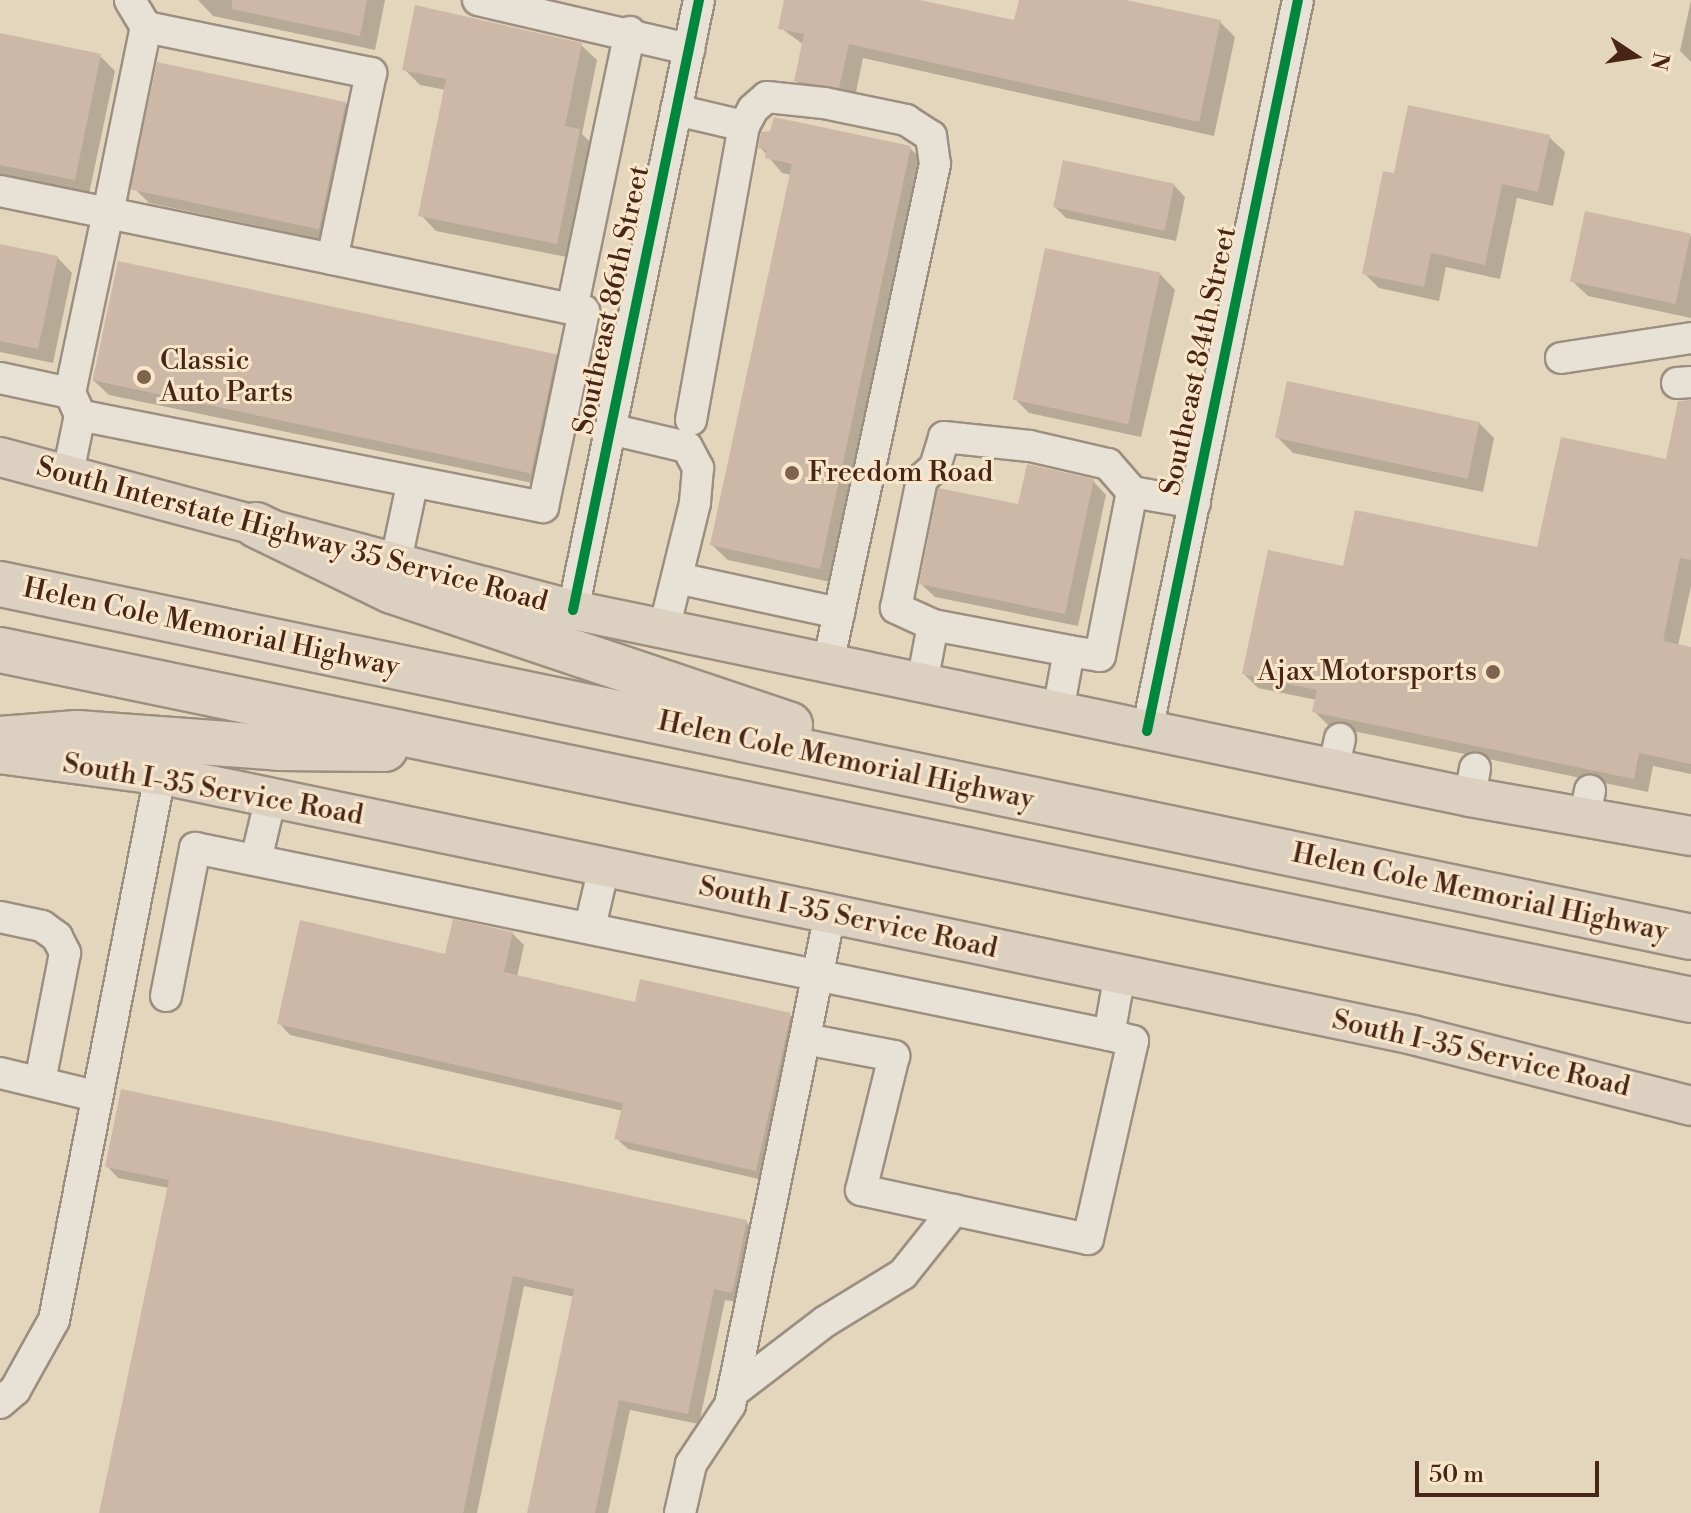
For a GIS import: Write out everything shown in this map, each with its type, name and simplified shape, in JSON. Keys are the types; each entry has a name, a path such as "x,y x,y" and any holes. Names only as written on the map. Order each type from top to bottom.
{"highway":[{"path":"256,525 392,591 982,789"},
{"name":"Helen Cole Memorial Highway","path":"0,584 1691,937"},
{"path":"0,650 1691,1000"},
{"path":"0,739 77,733 279,748 484,750"}],"main road":[{"name":"South Interstate Highway 35 Service Road","path":"0,457 68,473 395,565 573,610 1147,731"},
{"path":"1147,731 1337,754 1587,805 1691,836"},
{"name":"South I-35 Service Road","path":"0,754 160,775 271,797 1413,1035 1691,1106"}],"street":[{"path":"68,473 75,404 108,213 146,27 130,0"},
{"path":"478,0 630,32 689,49"},
{"name":"Southeast 86th Street","path":"573,610 699,0"},
{"name":"Southeast 84th Street","path":"1147,731 1298,0"},
{"path":"146,27 371,73 332,259"},
{"path":"572,309 630,32"},
{"path":"691,420 744,126 753,109 767,97 906,120 931,136 935,164 828,664"},
{"path":"676,110 744,126"},
{"path":"0,191 584,311 543,507 412,485 75,404 0,378"},
{"path":"1561,358 1691,338"},
{"path":"610,429 687,447 698,468 664,629"},
{"path":"1132,492 1100,656 933,625 896,608 922,479 935,467 944,437 1030,446 1108,464 1132,492 1195,503"},
{"path":"395,565 412,485"},
{"path":"677,578 839,613"},
{"path":"922,683 933,625"},
{"path":"1058,711 1069,651"},
{"path":"0,1403 15,1390 54,1320 95,1096 160,775"},
{"path":"256,860 271,797"},
{"path":"147,838 818,973 1133,1041 1088,1239 861,1190 894,1056 805,1039"},
{"path":"166,996 195,848"},
{"path":"590,927 604,867"},
{"path":"680,1513 691,1464 730,1405 830,914"},
{"path":"0,917 42,926 57,937 65,953 40,1082"},
{"path":"1109,1035 1120,974"},
{"path":"0,1073 95,1096"},
{"path":"733,1392 826,1321 903,1274 954,1210"}],"building":[{"path":"232,0 367,0 360,36 232,9"},
{"path":"784,0 920,0 1014,20 1019,0 1126,0 1221,20 1199,122 849,44 839,88 794,81 804,34 778,29"},
{"path":"415,5 582,43 565,126 580,129 557,244 418,216 446,79 402,70"},
{"path":"0,33 101,54 75,180 0,165"},
{"path":"157,62 346,102 319,229 130,189"},
{"path":"1408,105 1550,135 1538,192 1502,184 1485,265 1431,253 1424,287 1362,274 1383,171 1394,173"},
{"path":"774,117 911,146 820,569 710,545 792,164 765,158 766,150 758,148 761,132 770,131"},
{"path":"1063,160 1175,184 1165,231 1053,207"},
{"path":"1585,211 1691,233 1676,304 1570,281"},
{"path":"0,244 58,256 38,349 0,341"},
{"path":"1045,248 1160,273 1128,424 1013,400"},
{"path":"118,261 556,354 531,473 93,380"},
{"path":"1287,381 1480,422 1468,479 1275,438"},
{"path":"1691,400 1691,560 1680,558 1663,641 1691,647 1691,764 1639,753 1634,779 1312,712 1317,690 1242,674 1268,550 1343,566 1355,510 1537,547 1561,437 1666,459 1678,401"},
{"path":"1027,464 1094,479 1065,614 919,584 938,488 1018,504"},
{"path":"453,919 513,932 504,972 635,1002 640,979 791,1013 756,1171 614,1139 623,1103 277,1024 300,920 445,954"},
{"path":"121,1089 747,1220 732,1293 714,1289 688,1414 619,1400 595,1513 527,1513 574,1289 513,1276 463,1513 99,1513 169,1180 105,1167"}],"cycle path":[{"path":"573,610 699,0"},
{"path":"1147,731 1298,0"}],"place":[{"name":"Classic Auto Parts","path":"144,377"},
{"name":"Freedom Road","path":"792,473"},
{"name":"Ajax Motorsports","path":"1493,672"}]}
